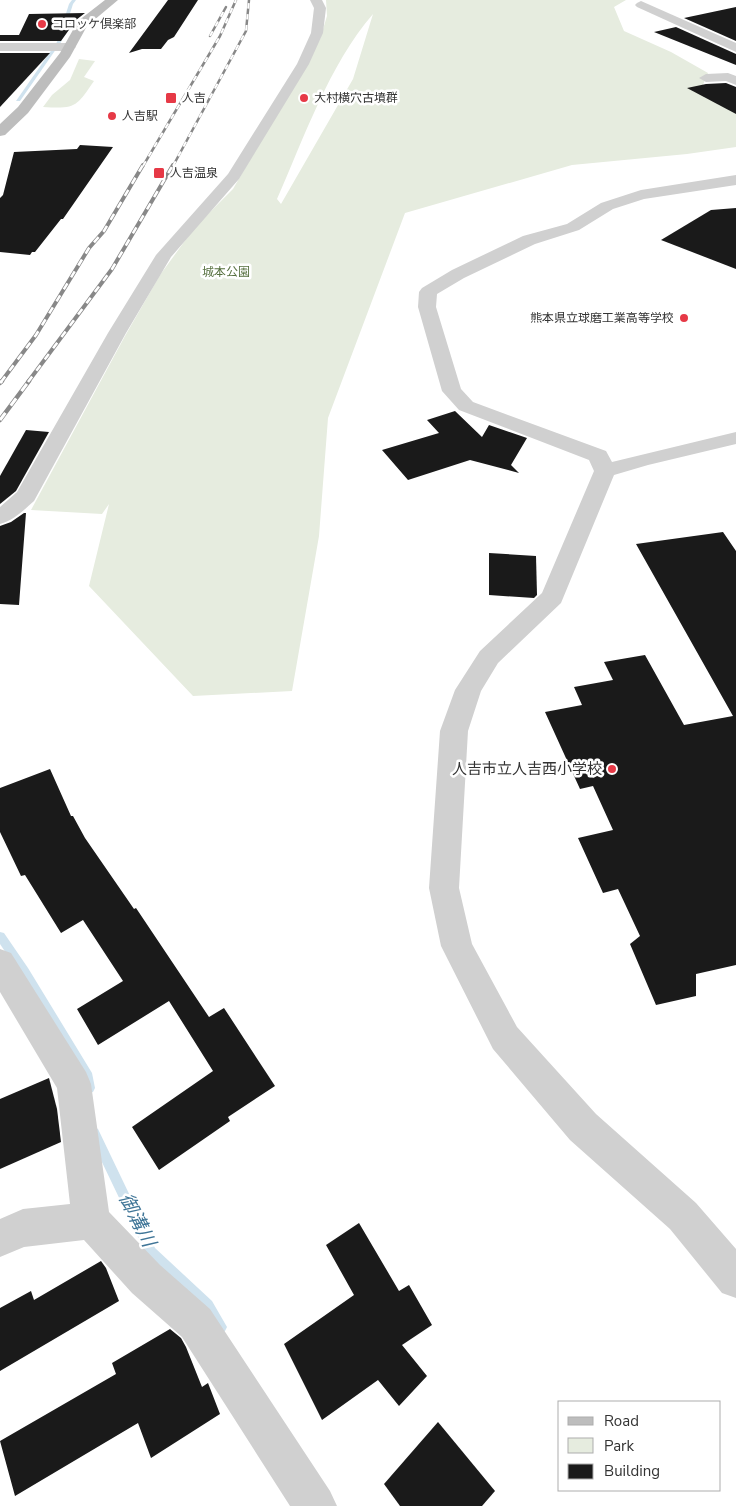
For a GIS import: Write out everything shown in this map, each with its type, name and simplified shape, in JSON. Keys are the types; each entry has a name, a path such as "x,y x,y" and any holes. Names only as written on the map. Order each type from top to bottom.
{"street":[{"path":"0,132 23,110 70,47 82,24 112,0"},
{"path":"0,516 11,510 26,496 117,333 164,255 234,176 303,64 317,33 320,8 316,0"},
{"path":"641,5 736,48"},
{"path":"0,47 70,47"},
{"path":"715,63 732,79"},
{"path":"706,78 732,79"},
{"path":"0,109 23,110"},
{"path":"736,180 641,195 607,206 573,227 529,240 458,274 428,292 428,307 452,392 466,406 598,456 605,471 552,597 489,657 468,690 454,732 444,888 456,946 505,1038 583,1127 683,1216 736,1279"},
{"path":"641,195 676,198 736,191"},
{"path":"605,471 642,460 736,438"},
{"path":"1,966 74,1084 91,1221 146,1279 196,1323 307,1503"},
{"path":"0,1238 23,1228 91,1221"}],"green space":[{"name":"城本公園","path":"326,0 626,0 614,7 624,31 671,52 708,73 702,87 736,114 736,147 687,154 572,165 405,213 328,418 319,536 292,691 193,696 89,586 109,504 102,514 31,510 160,275 195,227 233,189 320,39 327,16","holes":["373,14 353,79 281,204 277,199 330,79 357,34"]},
{"path":"79,59 95,61 84,77 94,81 83,96 74,105 69,107 43,107 52,95 70,80"}],"building":[{"path":"168,0 198,0 174,37 168,40 161,49 142,49 129,53"},
{"path":"736,7 736,41 684,18"},
{"name":"コロッケ倶楽部","path":"85,13 76,20 61,41 0,41 0,35 19,35 29,14"},
{"path":"676,27 736,54 736,65 654,32"},
{"path":"0,53 50,53 0,107"},
{"path":"726,83 736,87 736,114 687,88 706,84"},
{"path":"80,145 113,147 63,219 61,219 35,252 32,252 30,255 0,252 0,198 3,195 14,152 77,149"},
{"path":"736,208 736,269 661,240 711,210"},
{"path":"455,411 482,437 489,425 527,438 511,465 519,473 470,460 408,480 382,450 439,433 427,420"},
{"path":"26,430 49,432 16,491 0,504 0,476"},
{"path":"26,513 19,605 0,604 0,526 11,522"},
{"path":"723,532 736,551 736,965 696,974 696,996 656,1005 630,944 640,936 618,889 603,893 578,838 613,830 593,786 580,789 545,712 582,705 574,687 613,680 604,662 645,655 684,725 733,716 636,544"},
{"path":"489,553 536,556 537,595 534,598 489,595"},
{"path":"50,769 71,816 73,816 85,838 134,909 136,908 209,1017 224,1008 275,1086 228,1117 230,1121 159,1170 132,1127 213,1071 169,1001 98,1045 77,1009 123,981 83,920 61,933 25,875 21,876 0,832 0,788"},
{"path":"49,1078 57,1109 61,1142 0,1169 0,1099"},
{"path":"359,1223 399,1291 409,1285 432,1325 402,1345 427,1376 399,1406 378,1380 322,1420 284,1344 354,1295 326,1245"},
{"path":"101,1261 106,1268 119,1301 0,1371 0,1308 31,1291 34,1300"},
{"path":"170,1329 181,1338 186,1347 202,1387 208,1383 220,1414 151,1458 138,1423 15,1496 0,1441 116,1374 112,1363"},
{"path":"438,1422 495,1491 482,1506 400,1506 384,1484"}],"waterway":[{"path":"18,100 59,42 74,0"},
{"name":"御溝川","path":"0,936 24,971 88,1077 89,1088"},
{"name":"御溝川","path":"94,1133 151,1252 208,1305 221,1327"}],"railway":[{"path":"143,166 220,36 236,0"},
{"path":"173,166 246,31 249,0"},
{"path":"210,36 226,7"},
{"path":"1,382 36,335 89,248 104,231 143,165"},
{"path":"28,382 112,269 173,165"},
{"path":"0,420 29,381"}],"place":[{"name":"コロッケ倶楽部","path":"42,24"},
{"name":"人吉","path":"171,98"},
{"name":"大村横穴古墳群","path":"304,98"},
{"name":"人吉駅","path":"112,116"},
{"name":"人吉温泉","path":"159,173"},
{"name":"熊本県立球磨工業高等学校","path":"684,318"},
{"name":"人吉市立人吉西小学校","path":"612,769"}]}
